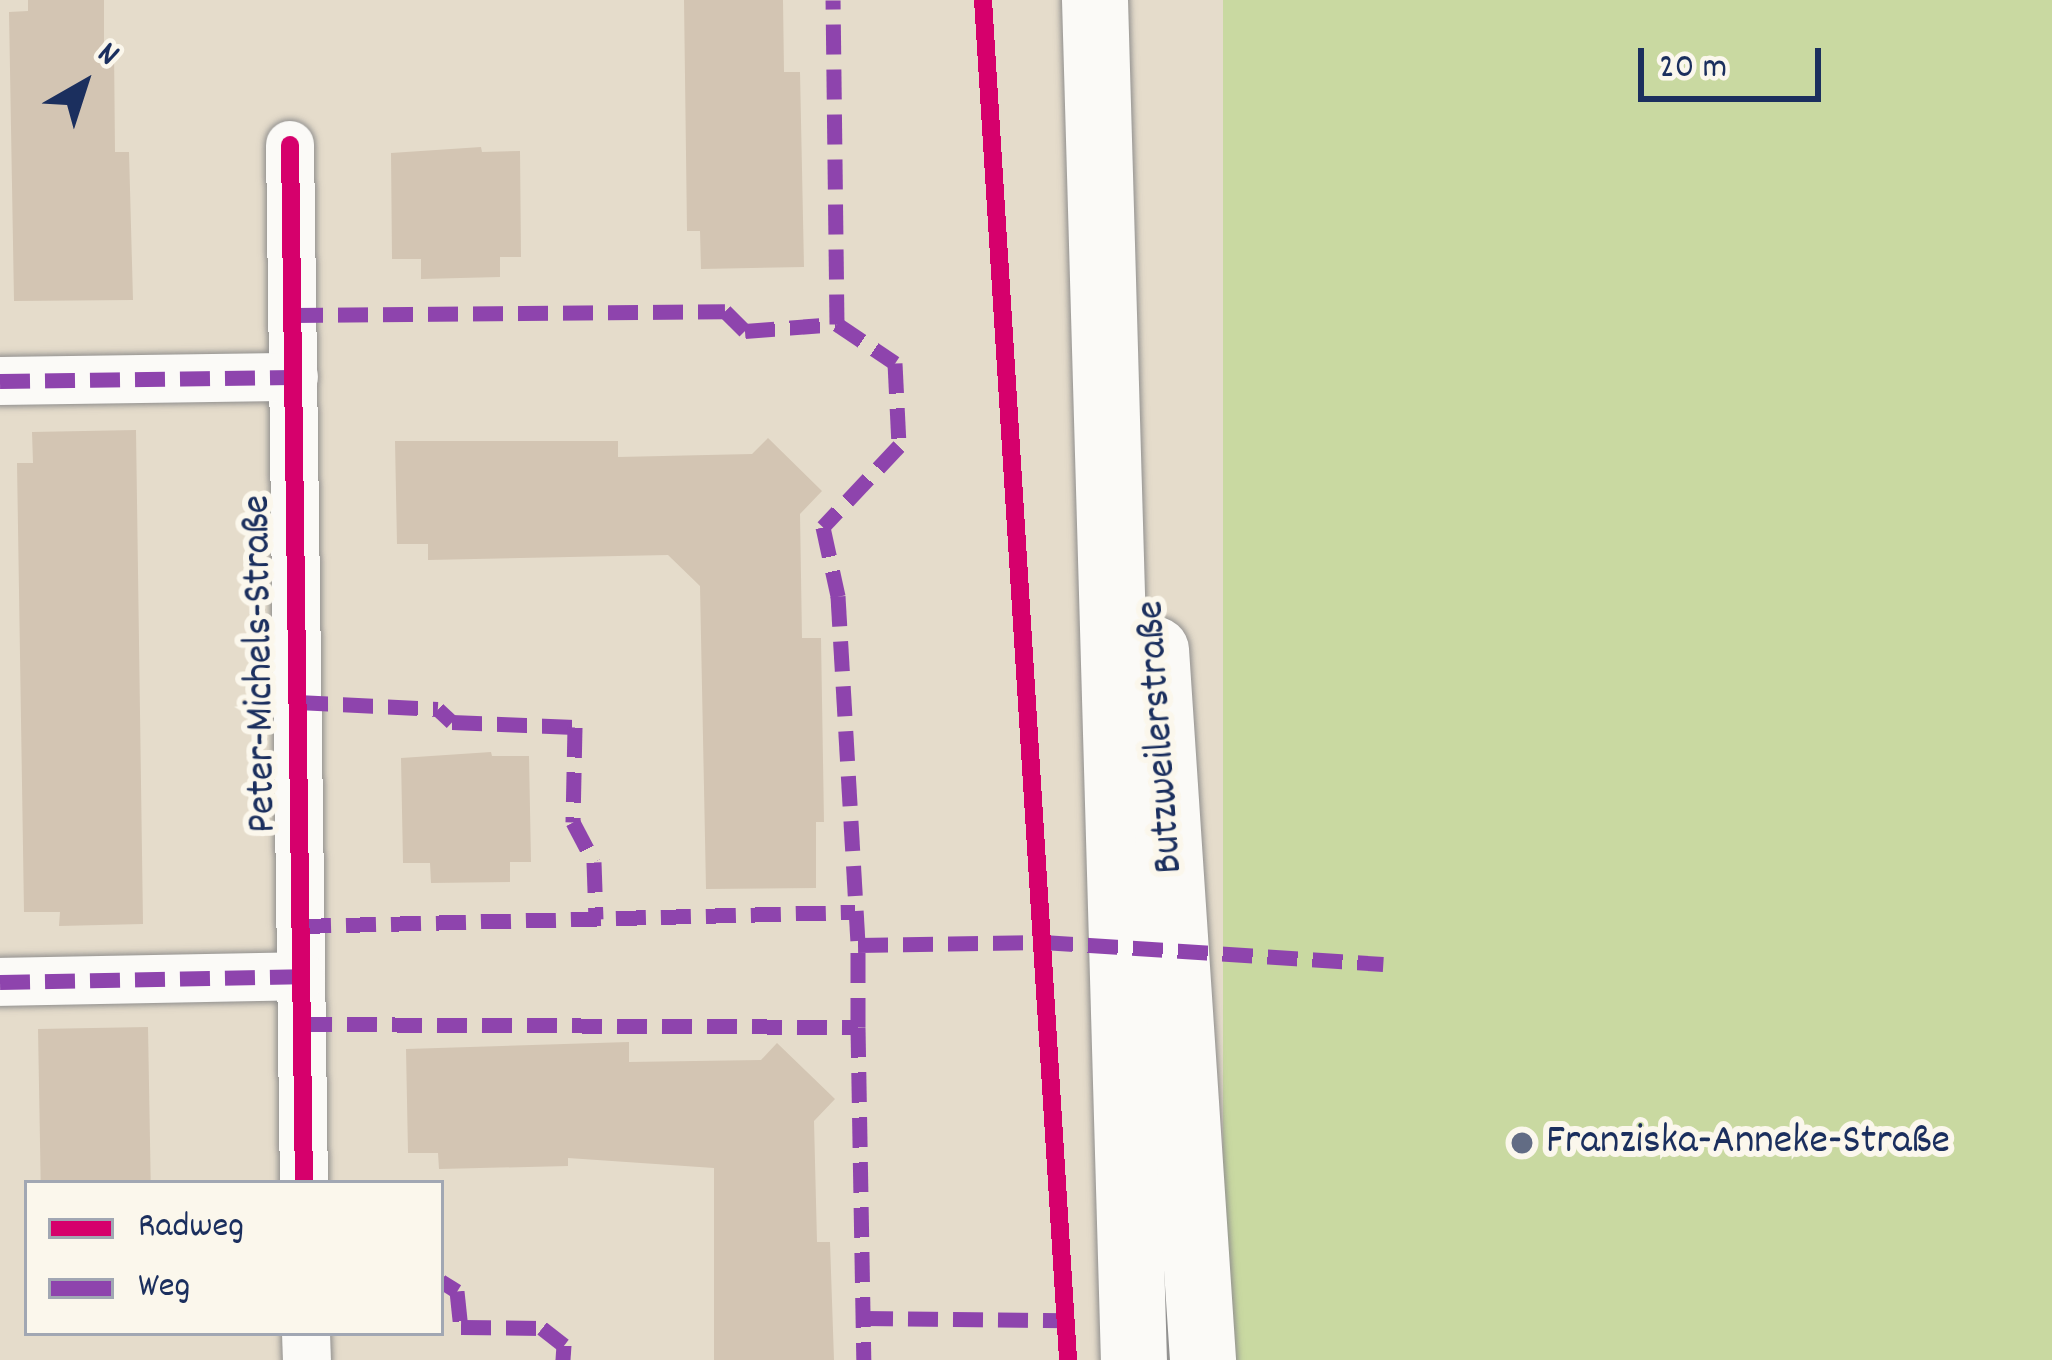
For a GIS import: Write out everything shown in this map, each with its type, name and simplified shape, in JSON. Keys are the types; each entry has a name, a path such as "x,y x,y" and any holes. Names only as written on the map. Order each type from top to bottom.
{"main road":[{"name":"Butzweilerstraße","path":"1095,0 1102,115 1134,1360"},
{"name":"Butzweilerstraße","path":"1102,115 1146,496 1203,1360"}],"street":[{"name":"Peter-Michels-Straße","path":"290,145 304,1180"},
{"path":"0,381 294,377"},
{"path":"0,982 301,976"}],"green space":[{"path":"1223,0 2052,0 2052,1360 1223,1360"}],"building":[{"path":"28,0 104,0 104,48 114,48 115,152 129,152 133,300 14,301 9,12 28,11"},
{"path":"684,0 783,0 784,72 800,72 804,267 701,269 700,231 687,231"},
{"path":"481,147 482,152 520,151 521,257 500,257 500,277 421,279 421,259 392,259 391,153"},
{"path":"136,430 143,924 59,926 60,912 24,912 17,463 33,463 32,432"},
{"path":"768,438 822,491 800,514 802,638 821,638 824,822 816,822 816,888 706,889 700,586 668,555 428,560 428,544 397,544 395,441 618,441 618,457 752,454"},
{"path":"491,752 492,756 529,756 531,862 510,862 510,882 431,883 430,863 403,863 401,758"},
{"path":"148,1027 151,1180 41,1180 38,1029"},
{"path":"629,1042 629,1062 761,1060 777,1043 835,1099 814,1121 817,1242 830,1242 834,1360 714,1360 714,1168 568,1158 568,1166 439,1169 438,1153 408,1153 406,1049"}],"marked path":[{"path":"293,315 725,311 745,331 837,324 833,0"},
{"path":"837,324 895,363 899,446 823,527 838,596 858,945"},
{"path":"0,381 294,377"},
{"path":"298,702 438,709 452,722 575,727 573,822 594,862 596,919"},
{"path":"301,926 855,912"},
{"path":"302,1024 858,1027 858,945 1043,942 1383,964"},
{"path":"0,982 301,976"},
{"path":"858,1027 864,1360"},
{"path":"444,1283 457,1291 461,1327 542,1328 564,1345 563,1360"},
{"path":"863,1318 1066,1320"}],"cycle path":[{"path":"983,0 1068,1360"},
{"path":"290,145 304,1180"}],"place":[{"name":"Franziska-Anneke-Straße","path":"1522,1143"}]}
